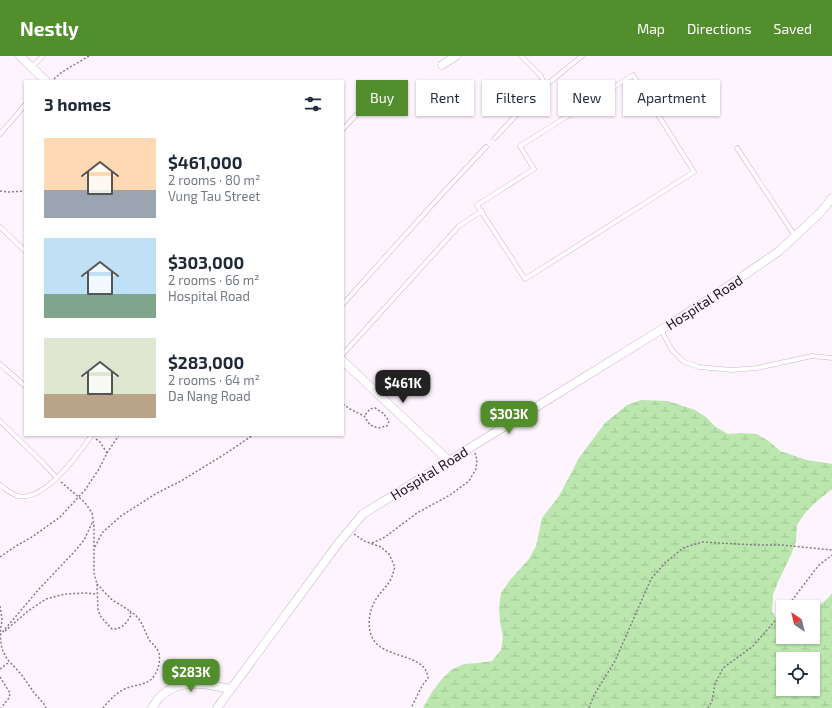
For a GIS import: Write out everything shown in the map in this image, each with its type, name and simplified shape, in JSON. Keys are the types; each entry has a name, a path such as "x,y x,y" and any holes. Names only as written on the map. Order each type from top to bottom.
{"street":[{"path":"20,56 45,80"},
{"path":"442,65 456,56"},
{"name":"Hospital Road","path":"218,708 230,689 304,588 348,530 363,514 715,295 772,256 795,237 832,198"},
{"path":"344,362 449,461"},
{"path":"152,708 164,693 184,684 201,683 230,689"}],"lane":[{"path":"31,67 43,56"},
{"path":"521,56 541,76 543,80"},
{"path":"550,82 582,56"},
{"path":"633,75 694,172 525,279 482,211 478,205 534,169 520,146 633,75"},
{"path":"0,134 24,106"},
{"path":"344,128 356,115"},
{"path":"495,138 515,116"},
{"path":"344,303 486,147"},
{"path":"737,148 795,237"},
{"path":"344,353 459,226 482,211"},
{"path":"0,227 24,250"},
{"path":"661,330 672,350 684,362 699,367 732,370 757,368 812,356 832,358"},
{"path":"0,364 24,385"},
{"path":"0,421 43,463 56,478"},
{"path":"0,485 10,492 20,496 29,496 38,492 52,482 71,464 90,436"}],"path":[{"path":"52,80 62,72 89,56"},
{"path":"0,191 24,191"},
{"path":"344,405 364,416 370,425 378,428 387,426 389,421 383,413 375,408 370,409 364,416"},
{"path":"92,436 100,442 107,453"},
{"path":"0,558 60,517 85,490 118,436"},
{"path":"94,549 102,533 121,516 157,493 181,481 252,436"},
{"path":"372,543 385,537 417,513 450,495 469,481 476,469 477,460 472,447"},
{"path":"56,478 86,504 92,513 94,526 94,573 97,584 98,610 101,617 112,629 117,630 128,621 131,615 130,611"},
{"path":"0,635 39,589 80,545 84,540 93,520"},
{"path":"348,530 364,541 381,547 389,554 395,567 391,579 374,602 370,614 369,627 376,644 386,650 413,660 421,665 428,673 428,678 422,686 411,708"},
{"path":"588,708 594,695 615,661 651,579 665,563 683,548 702,542 782,545 832,550"},
{"path":"792,600 818,566 832,555"},
{"path":"97,584 111,599 137,616 159,654 159,665 157,672 150,680 119,691 103,708"},
{"path":"0,635 28,611 46,599 64,594 98,594"},
{"path":"0,606 2,619 0,635 2,649 7,659 21,674 46,708"},
{"path":"708,708 712,701 715,684 723,668 752,647 776,620"},
{"path":"0,669 8,663 7,659"},
{"path":"0,677 10,693 9,698 1,707 5,708"}],"green space":[{"path":"641,400 668,401 695,410 706,417 716,427 728,434 757,434 770,442 780,451 807,460 832,464 832,489 805,513 797,525 796,541 773,595 772,611 776,618 776,644 820,644 820,605 832,593 832,708 423,708 432,692 451,670 464,664 492,661 501,650 503,636 499,608 501,593 510,580 529,559 536,546 542,518 559,496 579,458 605,423 627,405"}]}
